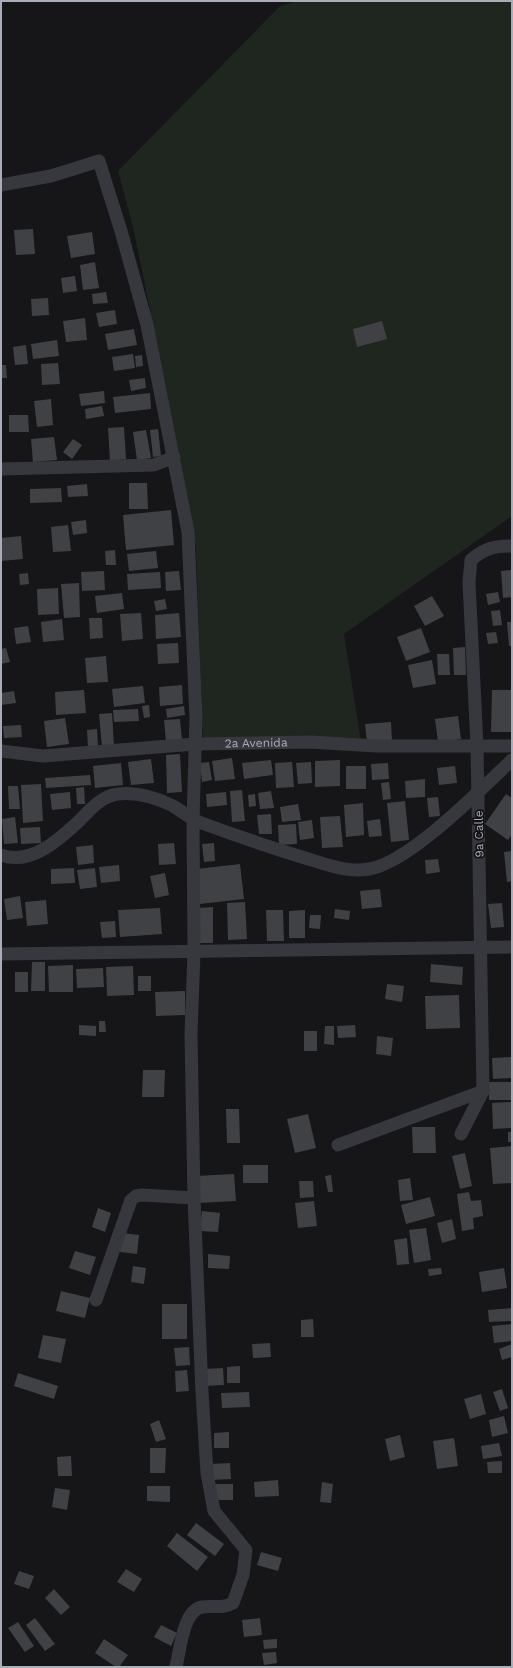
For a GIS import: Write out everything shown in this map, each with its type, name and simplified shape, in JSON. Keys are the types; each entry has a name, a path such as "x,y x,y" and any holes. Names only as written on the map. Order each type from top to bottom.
{"street":[{"path":"1,185 50,176 99,161 121,231 147,326 188,532 194,660 195,744 193,819 194,952 191,1034 194,1198 202,1392 210,1492 214,1511 246,1550 243,1575 233,1604 227,1607 201,1607 191,1612 186,1625 176,1667"},
{"path":"1,469 154,465 174,457"},
{"name":"9a Calle","path":"461,1134 483,1091 477,746 469,582 471,560 482,550 498,546 512,546"},
{"name":"2a Avenida","path":"1,751 43,756 195,744 310,742 376,746 512,746"},
{"path":"1,855 12,859 35,854 61,838 96,803 116,794 140,794 173,806 193,819 251,841 344,870 370,869 391,861 419,843 478,792 512,760"},
{"path":"1,954 512,947"},
{"path":"338,1145 483,1091"},
{"path":"96,1300 131,1200 136,1196 142,1195 194,1198"}],"shaded area":[{"path":"298,1 512,1 512,516 344,634 361,742 203,741 196,548 175,433 134,231 118,171 280,6"}],"building":[{"path":"33,229 35,254 16,255 14,230"},
{"path":"92,232 95,254 71,258 67,236"},
{"path":"95,262 99,288 83,290 80,265"},
{"path":"75,276 77,291 63,293 61,278"},
{"path":"106,292 108,303 93,304 92,294"},
{"path":"48,298 49,315 32,316 31,299"},
{"path":"115,310 117,324 99,327 96,313"},
{"path":"85,318 87,340 66,342 63,321"},
{"path":"382,321 387,339 357,347 353,329"},
{"path":"134,329 137,345 108,350 105,334"},
{"path":"57,340 59,356 33,359 31,344"},
{"path":"26,345 28,364 15,365 13,347"},
{"path":"133,354 135,368 114,371 112,357"},
{"path":"142,355 143,366 136,367 135,356"},
{"path":"58,363 60,384 42,385 41,364"},
{"path":"1,365 6,365 7,378 1,378"},
{"path":"145,378 146,388 131,391 129,380"},
{"path":"104,391 105,403 81,406 79,394"},
{"path":"150,393 151,409 115,413 113,397"},
{"path":"51,399 53,425 37,427 34,401"},
{"path":"102,406 104,416 86,419 85,409"},
{"path":"9,415 28,415 29,432 9,432"},
{"path":"124,427 126,459 110,461 108,428"},
{"path":"158,429 161,456 153,457 150,430"},
{"path":"146,430 151,458 137,460 133,432"},
{"path":"54,437 57,460 33,462 31,439"},
{"path":"73,439 82,445 72,459 63,452"},
{"path":"129,483 147,483 148,509 129,509"},
{"path":"87,484 88,496 68,497 67,486"},
{"path":"61,488 62,502 30,503 30,489"},
{"path":"171,510 174,545 126,550 123,515"},
{"path":"86,520 87,533 73,535 71,522"},
{"path":"68,525 71,551 53,552 51,527"},
{"path":"21,536 23,559 1,561 1,538"},
{"path":"115,550 116,565 106,565 105,551"},
{"path":"156,551 158,568 129,571 127,554"},
{"path":"511,570 512,597 503,598 501,571"},
{"path":"104,571 105,590 82,591 81,572"},
{"path":"179,571 181,590 166,591 165,572"},
{"path":"160,572 161,588 128,590 127,574"},
{"path":"28,573 29,584 20,585 19,574"},
{"path":"79,583 80,617 64,618 61,584"},
{"path":"58,588 59,614 38,615 37,589"},
{"path":"498,592 500,602 488,605 486,594"},
{"path":"122,593 124,609 97,613 95,596"},
{"path":"432,596 444,616 425,626 414,606"},
{"path":"165,599 167,609 156,611 154,601"},
{"path":"500,610 502,625 493,626 491,611"},
{"path":"141,613 143,639 122,641 120,614"},
{"path":"179,613 181,637 156,639 155,615"},
{"path":"89,618 102,618 103,638 90,639"},
{"path":"62,619 64,640 43,642 41,622"},
{"path":"507,622 512,622 512,646 509,646"},
{"path":"28,626 31,642 16,644 14,628"},
{"path":"421,628 430,652 406,661 397,637"},
{"path":"496,632 498,643 488,644 486,633"},
{"path":"178,643 179,663 158,664 157,644"},
{"path":"465,647 466,675 454,675 453,648"},
{"path":"6,648 10,662 1,664 1,649"},
{"path":"437,654 449,654 450,675 438,675"},
{"path":"106,656 108,682 87,683 85,658"},
{"path":"432,660 436,684 413,688 408,665"},
{"path":"182,685 183,704 160,706 159,687"},
{"path":"143,686 145,703 114,707 112,689"},
{"path":"84,690 86,713 56,715 55,692"},
{"path":"492,690 512,690 512,732 491,732"},
{"path":"14,691 16,703 1,705 1,693"},
{"path":"149,705 150,717 144,718 142,706"},
{"path":"184,706 185,715 167,718 166,709"},
{"path":"138,709 139,721 114,722 113,710"},
{"path":"112,713 114,746 102,747 99,714"},
{"path":"458,716 461,739 438,742 435,719"},
{"path":"65,718 69,744 47,747 44,721"},
{"path":"180,719 182,740 166,741 164,720"},
{"path":"391,722 392,741 367,743 365,724"},
{"path":"21,725 22,737 4,738 3,726"},
{"path":"97,729 98,748 88,749 87,730"},
{"path":"180,754 182,792 167,793 166,755"},
{"path":"232,758 235,779 215,781 212,761"},
{"path":"151,759 154,783 131,785 128,762"},
{"path":"271,760 273,775 244,779 242,763"},
{"path":"340,760 340,786 315,787 315,761"},
{"path":"209,762 212,780 202,782 200,763"},
{"path":"292,762 294,787 276,788 275,763"},
{"path":"311,762 312,783 298,784 296,763"},
{"path":"121,763 123,785 95,788 93,766"},
{"path":"388,763 389,779 372,780 371,764"},
{"path":"346,766 366,766 366,789 346,789"},
{"path":"455,766 457,783 439,785 437,768"},
{"path":"90,775 91,785 46,788 45,778"},
{"path":"425,779 425,797 406,798 405,781"},
{"path":"389,782 391,799 383,800 381,783"},
{"path":"41,784 43,821 23,823 21,785"},
{"path":"8,786 18,786 20,809 9,809"},
{"path":"84,787 85,804 77,804 76,788"},
{"path":"242,790 245,821 232,822 230,791"},
{"path":"271,791 274,808 260,809 258,793"},
{"path":"70,792 71,808 52,810 50,794"},
{"path":"226,792 227,805 207,807 206,794"},
{"path":"255,794 256,806 249,807 248,795"},
{"path":"506,794 512,798 512,834 508,840 485,824"},
{"path":"438,797 440,816 429,817 427,798"},
{"path":"405,801 409,840 391,842 387,803"},
{"path":"363,803 364,835 346,837 344,805"},
{"path":"298,804 301,820 282,822 280,807"},
{"path":"271,814 272,834 259,834 257,815"},
{"path":"340,816 343,847 322,848 320,817"},
{"path":"15,817 18,843 4,844 2,819"},
{"path":"380,819 382,836 369,837 367,821"},
{"path":"312,820 314,838 300,840 298,822"},
{"path":"296,824 297,844 279,845 278,825"},
{"path":"40,827 41,843 21,844 20,828"},
{"path":"174,843 176,864 159,865 158,844"},
{"path":"214,843 215,861 204,862 202,844"},
{"path":"93,845 94,863 78,865 76,847"},
{"path":"512,851 512,881 507,882 504,852"},
{"path":"438,859 440,872 426,874 425,860"},
{"path":"240,864 244,899 200,904 197,869"},
{"path":"119,865 120,881 101,883 99,867"},
{"path":"74,868 75,883 51,884 51,869"},
{"path":"95,868 97,887 80,889 77,870"},
{"path":"165,873 169,895 155,898 150,876"},
{"path":"380,889 382,907 362,909 360,891"},
{"path":"20,896 23,918 7,920 4,899"},
{"path":"46,900 48,924 27,926 25,902"},
{"path":"245,902 247,939 228,940 227,903"},
{"path":"502,903 504,927 491,928 488,904"},
{"path":"213,907 213,943 198,943 198,908"},
{"path":"160,908 162,934 120,937 118,910"},
{"path":"335,909 350,911 349,920 334,918"},
{"path":"266,910 283,910 284,941 267,941"},
{"path":"305,910 305,938 289,938 289,911"},
{"path":"310,915 321,915 320,929 309,928"},
{"path":"115,921 116,937 102,938 100,922"},
{"path":"32,962 45,962 45,991 31,991"},
{"path":"431,964 463,967 462,985 430,982"},
{"path":"73,965 73,992 49,992 48,966"},
{"path":"133,966 134,995 107,996 106,967"},
{"path":"103,968 104,987 77,988 76,969"},
{"path":"15,972 28,972 28,992 15,992"},
{"path":"138,976 151,976 151,991 138,991"},
{"path":"387,984 404,986 402,1002 385,999"},
{"path":"185,991 185,1015 156,1016 155,992"},
{"path":"459,995 460,1028 426,1029 425,996"},
{"path":"99,1021 105,1021 106,1032 99,1032"},
{"path":"79,1025 96,1026 96,1036 79,1035"},
{"path":"355,1025 356,1037 338,1038 337,1026"},
{"path":"325,1026 334,1026 334,1045 324,1044"},
{"path":"304,1031 317,1031 317,1051 304,1051"},
{"path":"377,1036 393,1038 391,1056 376,1054"},
{"path":"512,1057 512,1078 493,1079 492,1058"},
{"path":"143,1070 165,1070 164,1097 142,1097"},
{"path":"489,1082 512,1082 512,1100 489,1100"},
{"path":"512,1102 512,1128 493,1129 492,1103"},
{"path":"226,1109 239,1109 240,1143 227,1143"},
{"path":"308,1114 316,1148 295,1153 287,1119"},
{"path":"412,1127 435,1127 436,1153 413,1153"},
{"path":"508,1132 512,1132 512,1142 508,1142"},
{"path":"512,1146 512,1183 493,1184 490,1148"},
{"path":"465,1153 472,1186 460,1189 452,1156"},
{"path":"243,1165 268,1165 268,1183 243,1183"},
{"path":"234,1174 236,1201 198,1203 196,1176"},
{"path":"331,1175 333,1192 328,1192 325,1176"},
{"path":"410,1178 413,1200 400,1201 398,1180"},
{"path":"299,1181 313,1181 314,1197 300,1198"},
{"path":"469,1192 471,1201 481,1200 483,1216 473,1218 474,1229 462,1231 457,1194"},
{"path":"430,1197 435,1216 406,1224 401,1205"},
{"path":"314,1201 317,1226 298,1228 295,1203"},
{"path":"98,1208 111,1213 105,1232 92,1227"},
{"path":"202,1211 220,1213 218,1232 200,1231"},
{"path":"452,1219 456,1239 442,1243 437,1223"},
{"path":"426,1228 431,1260 414,1263 409,1230"},
{"path":"122,1233 139,1235 137,1254 120,1252"},
{"path":"407,1238 409,1264 397,1265 394,1240"},
{"path":"75,1251 96,1257 90,1275 69,1268"},
{"path":"208,1254 230,1256 229,1269 208,1268"},
{"path":"133,1266 146,1268 144,1284 131,1282"},
{"path":"441,1268 442,1274 429,1276 428,1269"},
{"path":"504,1268 507,1288 482,1292 479,1272"},
{"path":"61,1291 90,1298 85,1318 56,1311"},
{"path":"162,1304 187,1304 187,1339 162,1339"},
{"path":"512,1308 512,1321 489,1322 488,1310"},
{"path":"313,1319 314,1337 301,1337 301,1320"},
{"path":"512,1324 512,1341 494,1343 492,1326"},
{"path":"43,1335 66,1339 61,1363 38,1358"},
{"path":"270,1343 271,1357 253,1358 252,1344"},
{"path":"512,1344 512,1357 502,1360 499,1349"},
{"path":"189,1347 190,1365 176,1366 174,1348"},
{"path":"240,1366 240,1383 227,1383 227,1367"},
{"path":"223,1368 224,1385 204,1386 204,1369"},
{"path":"187,1370 189,1391 176,1392 175,1371"},
{"path":"18,1373 58,1386 54,1399 14,1386"},
{"path":"502,1389 508,1408 500,1411 493,1392"},
{"path":"249,1392 250,1407 222,1408 221,1393"},
{"path":"481,1394 486,1414 470,1419 464,1399"},
{"path":"504,1416 508,1433 492,1437 489,1420"},
{"path":"159,1420 166,1439 156,1442 150,1424"},
{"path":"229,1432 229,1448 214,1448 214,1433"},
{"path":"400,1435 405,1457 390,1461 385,1439"},
{"path":"454,1438 458,1466 437,1469 433,1441"},
{"path":"499,1443 502,1456 483,1459 481,1446"},
{"path":"150,1448 166,1448 165,1473 150,1473"},
{"path":"71,1456 72,1476 58,1476 57,1457"},
{"path":"502,1461 502,1473 488,1473 487,1462"},
{"path":"230,1463 231,1479 211,1480 210,1464"},
{"path":"278,1480 279,1496 255,1497 254,1482"},
{"path":"322,1482 333,1484 331,1503 320,1502"},
{"path":"212,1484 233,1484 233,1500 212,1500"},
{"path":"147,1486 170,1486 170,1502 147,1501"},
{"path":"55,1488 70,1490 67,1510 52,1507"},
{"path":"196,1523 224,1544 215,1556 187,1535"},
{"path":"177,1533 208,1557 197,1571 167,1546"},
{"path":"261,1552 282,1558 278,1571 257,1565"},
{"path":"126,1569 142,1579 134,1592 117,1582"},
{"path":"19,1571 34,1576 29,1589 14,1584"},
{"path":"54,1589 70,1607 61,1615 45,1598"},
{"path":"35,1618 55,1644 45,1651 26,1625"},
{"path":"260,1618 262,1635 244,1637 242,1620"},
{"path":"18,1622 34,1646 25,1652 8,1628"},
{"path":"161,1625 177,1633 171,1646 154,1637"},
{"path":"104,1639 128,1655 119,1667 116,1667 95,1653"},
{"path":"277,1639 277,1648 264,1649 263,1640"},
{"path":"276,1652 277,1663 264,1665 262,1653"}]}
